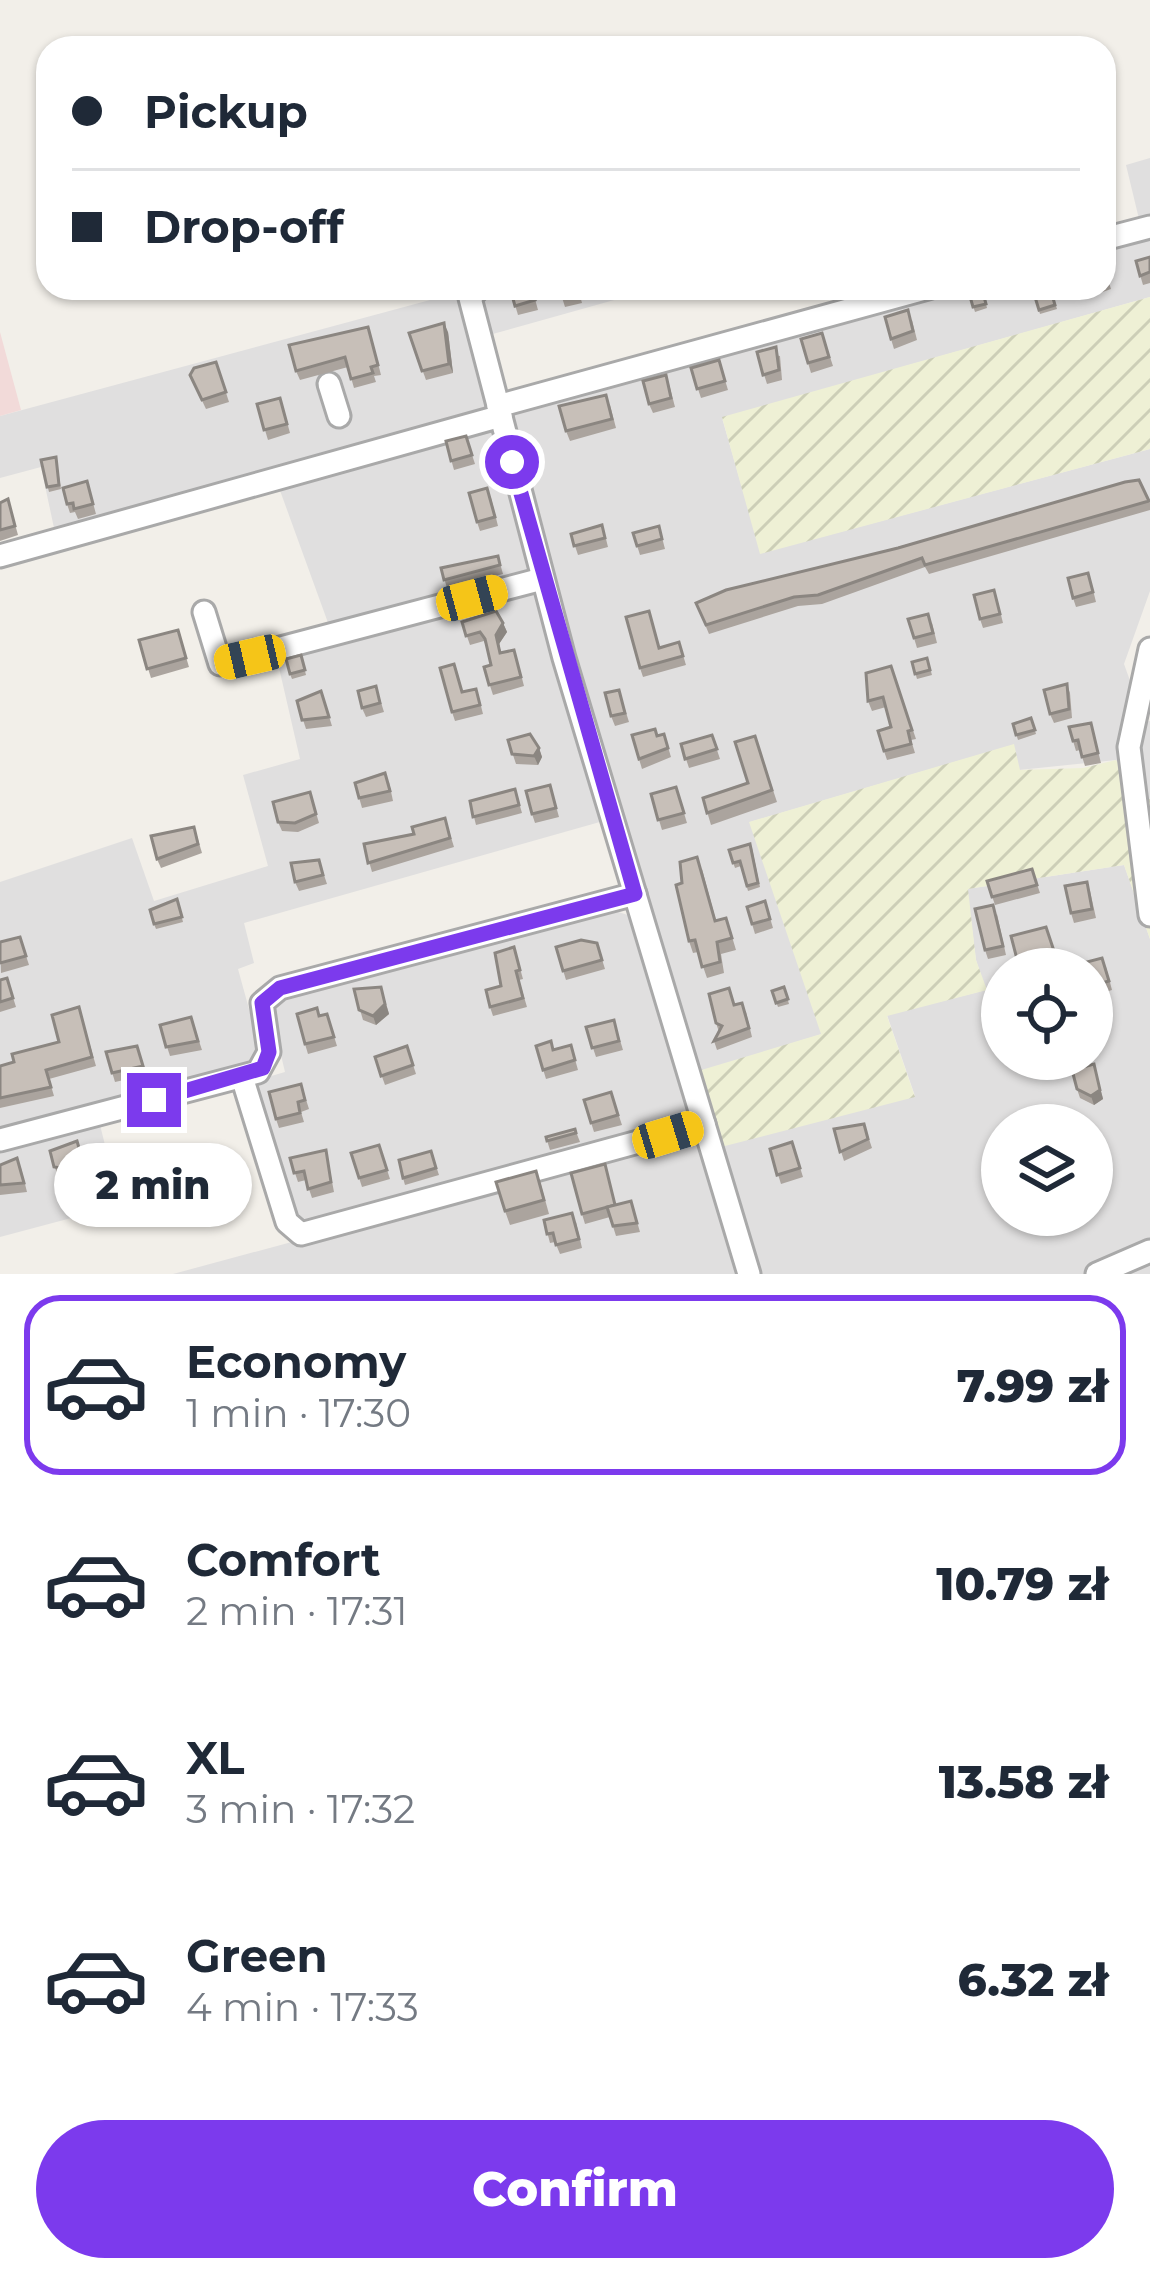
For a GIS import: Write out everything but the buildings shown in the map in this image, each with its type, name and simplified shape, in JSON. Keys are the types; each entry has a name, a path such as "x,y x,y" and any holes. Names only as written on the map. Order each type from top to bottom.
{"street":[{"path":"1116,236 1150,227"},
{"path":"471,300 542,579 749,1274"},
{"path":"0,556 886,300"},
{"path":"329,384 339,416"},
{"path":"204,612 220,664 542,579"},
{"path":"1150,649 1129,747 1150,915"},
{"path":"0,1140 258,1072 269,1059 262,1009 273,992 635,894"},
{"path":"242,1077 287,1222 301,1234 704,1124"},
{"path":"1097,1274 1150,1251"}],"shaded area":[{"path":"1150,158 1150,297 722,418 761,553 1150,449 1150,591 1124,664 1145,722 1150,721 1150,799 1145,800 1116,760 1019,770 1013,745 750,822 822,1034 699,1072 915,1096 887,1015 981,991 981,1080 1113,1080 1113,948 981,948 981,975 967,889 1124,865 1150,939 1150,1274 173,1274 299,1240 251,1082 285,1072 270,1009 275,999 612,910 631,916 621,816 244,923 254,963 238,969 260,1049 252,1065 96,1109 120,1205 0,1237 0,882 132,838 154,901 268,866 243,775 300,759 277,659 335,642 278,485 57,542 41,467 0,478 0,416 430,300 614,300 489,335 507,393 849,300 1116,300 1116,226 1139,219 1126,165"},
{"path":"0,332 21,410 0,416"}],"green space":[{"path":"1150,297 1150,449 760,554 722,417"},
{"path":"1014,744 1020,770 1083,768 1116,760 1145,800 1150,799 1150,939 1124,865 968,889 981,992 887,1016 915,1097 721,1147 698,1071 821,1034 749,822"}],"route":[{"path":"154,1100 263,1068 269,1052 262,1003 280,988 635,894 564,658 512,462"}]}
